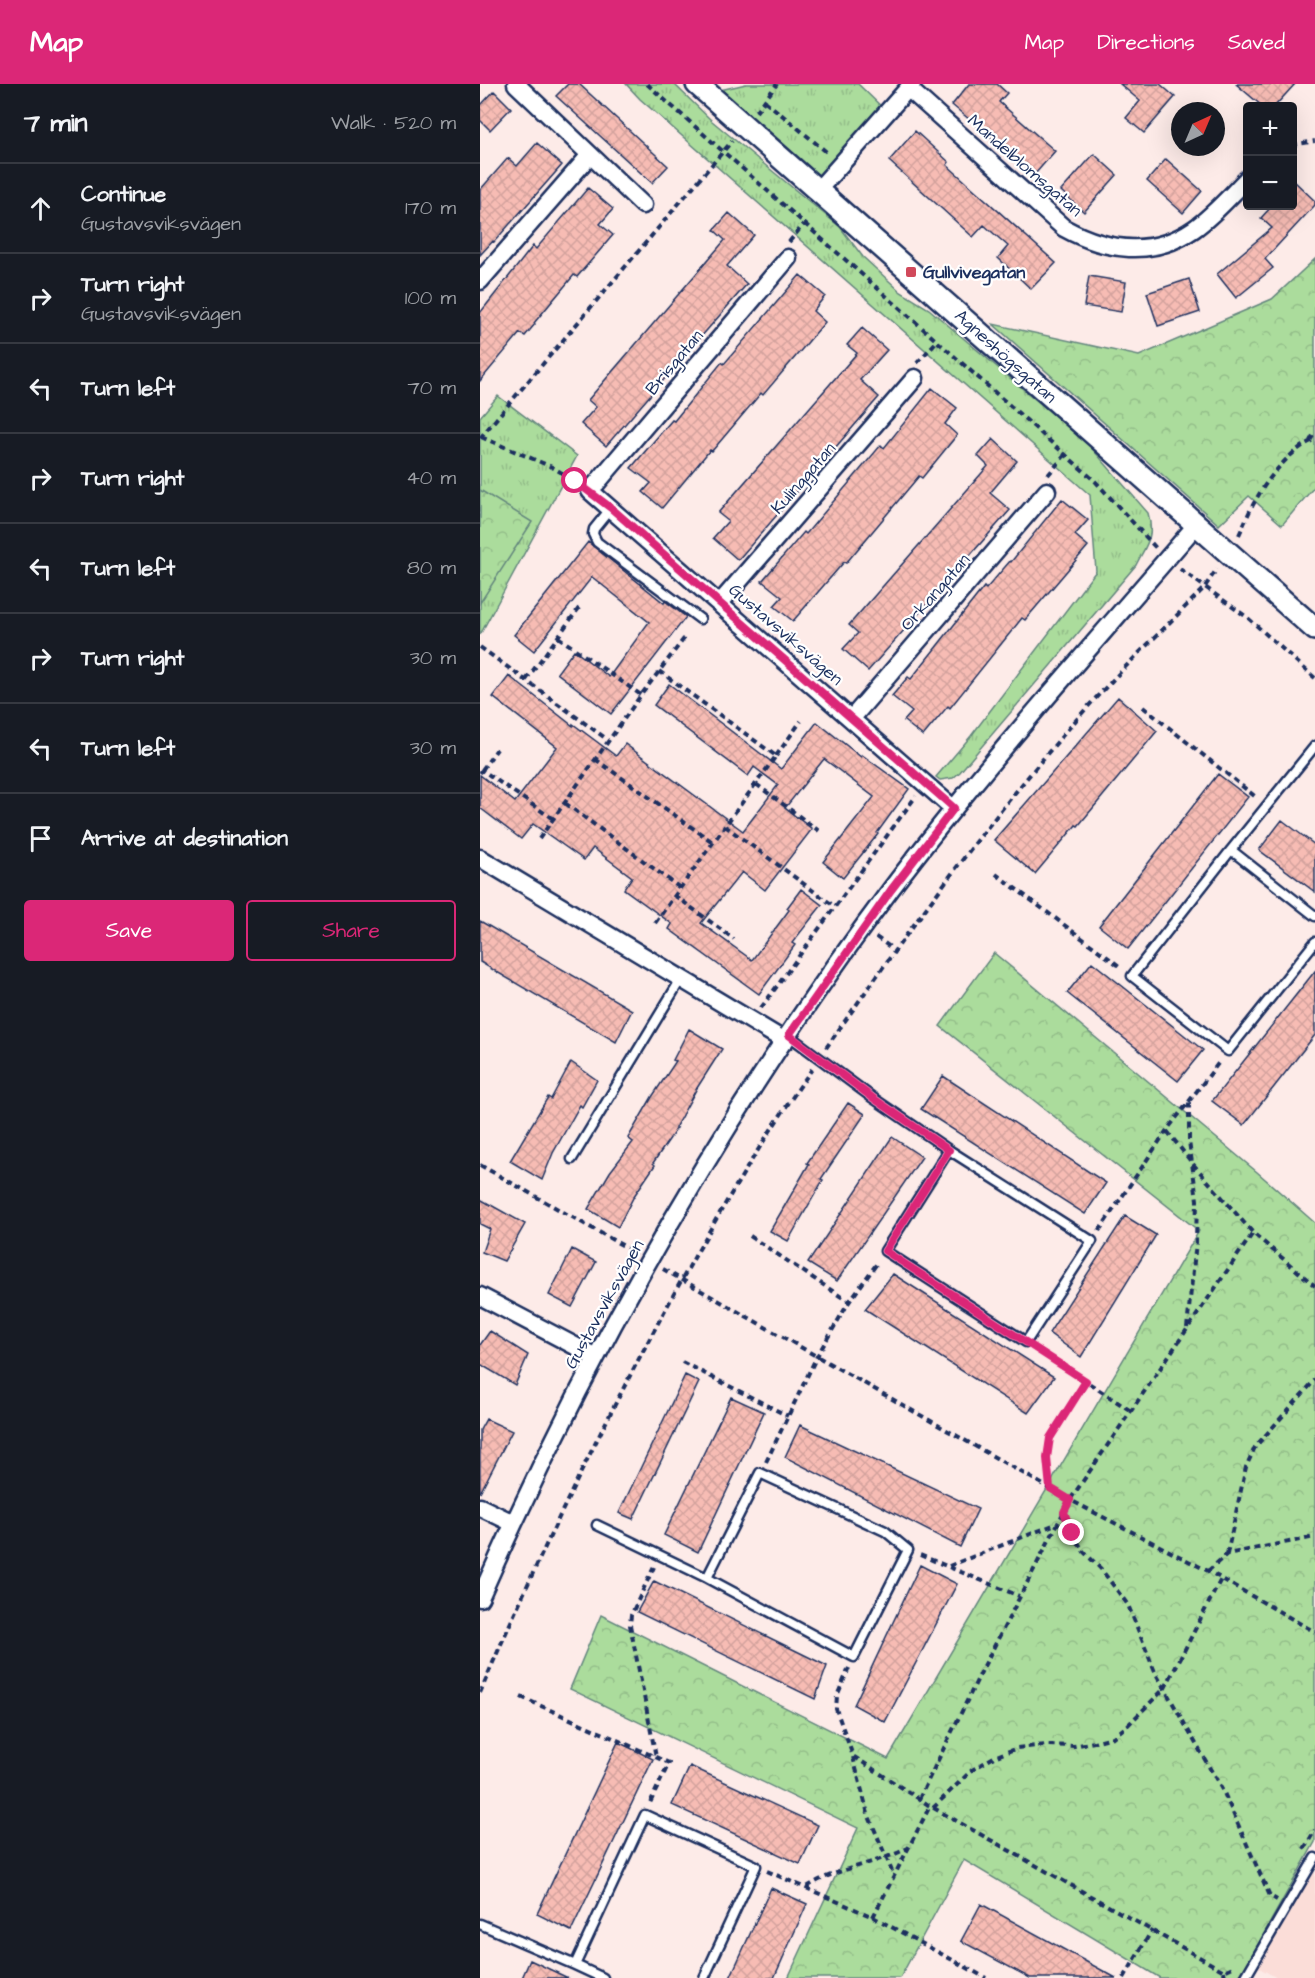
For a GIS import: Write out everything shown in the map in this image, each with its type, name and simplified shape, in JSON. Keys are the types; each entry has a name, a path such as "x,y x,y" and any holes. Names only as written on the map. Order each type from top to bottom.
{"street":[{"path":"516,84 643,205"},
{"name":"Agneshögsgatan","path":"698,84 1311,622"},
{"path":"818,190 910,86"},
{"name":"Mandelblomsgatan","path":"910,86 1064,228 1101,245 1136,248 1176,240 1212,215 1243,183"},
{"path":"480,281 590,155"},
{"name":"Brisgatan","path":"590,491 788,258"},
{"name":"Kulinggatan","path":"720,603 915,378"},
{"name":"Gustavsviksvägen","path":"590,491 954,808"},
{"name":"Orkangatan","path":"852,718 1047,491"},
{"name":"Gustavsviksvägen","path":"480,1598 513,1522 596,1357 649,1261 741,1107 787,1038 891,890 954,808 1071,668 1197,524"},
{"path":"480,858 752,1021 787,1038"},
{"path":"480,1296 596,1357"},
{"path":"480,1507 513,1522"}],"lane":[{"path":"611,508 594,529 593,534 597,542 700,619"},
{"path":"1315,746 1132,976 1228,1051 1315,942"},
{"path":"1231,850 1315,916"},
{"path":"572,1159 681,979"},
{"path":"787,1038 820,1057 873,1098 949,1150 1092,1241 1026,1342 885,1251 949,1150"},
{"path":"597,1525 707,1578 854,1657 908,1550 885,1531 760,1473 707,1578"},
{"path":"576,1965 645,1815 756,1866 705,1978"},
{"path":"1245,1978 1315,1858"},
{"path":"480,1924 603,1978"}],"path":[{"path":"647,84 1095,481 1167,559 1248,618 1315,678"},
{"path":"765,101 841,164"},
{"path":"1297,144 1315,141"},
{"path":"590,491 552,467 480,437 723,152"},
{"path":"915,378 918,362 937,341"},
{"path":"480,1693 568,1496 622,1390 682,1279 756,1155 820,1057 894,950 1012,796 1071,726 1204,588 1230,553 1258,495 1295,451 1309,441 1315,432"},
{"path":"1309,441 1315,440"},
{"path":"1047,491 1047,476 1065,455"},
{"path":"526,680 579,608"},
{"path":"539,839 641,695 686,636"},
{"path":"558,637 641,695"},
{"path":"480,646 608,741"},
{"path":"659,671 776,756"},
{"path":"1143,707 1267,806"},
{"path":"655,923 801,721"},
{"path":"497,748 481,772 553,819"},
{"path":"595,759 714,843"},
{"path":"752,1021 926,783"},
{"path":"756,784 819,831"},
{"path":"565,803 680,888"},
{"path":"725,826 834,906"},
{"path":"996,874 1132,976"},
{"path":"674,896 734,939"},
{"path":"876,937 894,950"},
{"path":"1092,1241 1167,1130 1228,1051"},
{"path":"1187,1329 1196,1242 1197,1200 1189,1140 1189,1101"},
{"path":"1167,1130 1193,1164 1253,1233 1315,1286"},
{"path":"480,1165 1070,1500 1208,1571 1315,1632"},
{"path":"920,1799 1019,1596 1070,1500 1253,1233"},
{"path":"750,1236 849,1302"},
{"path":"760,1473 817,1356 849,1302 885,1251"},
{"path":"1026,1342 1131,1411"},
{"path":"682,1362 788,1416"},
{"path":"1227,1554 1250,1456 1262,1439 1315,1380"},
{"path":"1050,1488 1047,1458 1050,1438 1086,1381"},
{"path":"1064,1512 1072,1533 1084,1552 1107,1576 1128,1605 1146,1655 1224,1793 1270,1896 1276,1899"},
{"path":"948,1566 1058,1524"},
{"path":"1208,1571 1227,1554 1315,1537"},
{"path":"908,1550 1019,1596"},
{"path":"656,1757 630,1625 631,1615 660,1556"},
{"path":"873,1917 932,1807 972,1770 1017,1748 1046,1745 1074,1746 1113,1737 1128,1725 1165,1688 1221,1579"},
{"path":"854,1657 837,1696 836,1709 853,1756 874,1833 888,1858 894,1876"},
{"path":"520,1697 669,1763 645,1815"},
{"path":"853,1756 932,1807 1224,1971 1225,1978"},
{"path":"806,1888 820,1878 888,1858 908,1848"},
{"path":"756,1866 873,1917 986,1978"},
{"path":"1124,1978 1152,1930"}],"shaded area":[{"path":"1315,1863 1315,1978 1277,1978 1254,1965"}],"green space":[{"path":"626,84 674,84 712,121 840,227 863,257 901,292 929,309 1089,445 1148,513 1150,535 1136,565 953,778 940,780 936,777 971,736 1096,571 1090,495 640,99"},
{"path":"746,84 858,84 889,114 829,190 716,91"},
{"path":"1315,259 1315,486 1282,525 1249,496 1219,525 993,324 1139,356 1272,299"},
{"path":"498,396 577,456 480,635 480,417"},
{"path":"480,490 532,522 480,603"},
{"path":"994,953 1315,1223 1315,1842 1239,1978 1160,1978 964,1860 900,1978 788,1978 858,1828 570,1689 601,1615 888,1759 1199,1231 940,1026"}],"building":[{"path":"568,84 579,84 668,166 652,183 556,96"},
{"path":"969,84 997,84 1007,93 999,102 1055,151 1035,174 952,105"},
{"path":"1120,84 1160,84 1175,97 1144,133 1126,118 1140,101"},
{"path":"1236,84 1295,84 1279,102 1257,102"},
{"path":"494,91 511,108 490,130 480,120 480,106"},
{"path":"915,131 949,162 947,165 1056,263 1031,289 998,258 1008,246 984,225 973,237 889,161"},
{"path":"537,143 562,165 480,255 480,190 508,158 517,166"},
{"path":"1094,154 1117,175 1084,212 1061,191"},
{"path":"1166,159 1202,191 1183,213 1147,181"},
{"path":"1297,184 1315,201 1315,205 1265,259 1273,268 1236,298 1217,274 1272,228 1261,218 1268,210 1297,210"},
{"path":"588,188 613,209 600,224 613,235 577,277 574,275 525,336 520,333 480,381 480,313 533,246 536,249"},
{"path":"729,213 754,235 727,266 747,284 606,446 581,424 596,407 588,400 725,240 714,230"},
{"path":"800,275 825,296 813,311 825,322 763,395 761,393 712,451 710,450 662,508 643,492 651,483 631,468"},
{"path":"1089,276 1126,282 1121,312 1084,306"},
{"path":"1189,279 1200,312 1158,326 1147,293"},
{"path":"862,328 887,350 860,380 879,397 738,560 713,538 728,521 718,513 857,353 847,345"},
{"path":"932,388 957,408 945,424 957,435 922,478 919,476 846,563 844,562 793,621 774,606 782,597 762,581 804,532 806,534 881,445 884,448"},
{"path":"993,439 1017,461 990,493 1010,510 868,671 843,649 858,633 849,625 988,466 978,456"},
{"path":"1062,499 1088,520 1075,535 1088,546 1025,620 1022,618 950,708 948,706 923,736 904,721 912,712 892,696 908,677 911,679 984,587 986,589 1011,562"},
{"path":"588,542 664,603 665,601 686,617 611,714 557,673 574,650 609,677 649,622 592,577 534,651 514,635"},
{"path":"509,676 616,756 625,744 743,831 778,785 754,767 748,776 654,705 669,684 781,769 817,722 861,757 862,755 909,789 878,834 843,878 823,862 874,797 824,759 785,808 812,829 765,890 742,872 701,923 752,960 789,910 787,908 801,889 822,905 792,943 795,945 759,994 669,929 672,924 624,889 632,877 593,848 584,860 533,824 521,839 480,808 480,775 515,802 557,747 493,697"},
{"path":"1118,697 1157,731 1035,874 994,840"},
{"path":"1218,774 1248,797 1128,949 1099,926"},
{"path":"1282,820 1315,845 1315,892 1259,850"},
{"path":"480,921 632,1010 616,1042 480,962"},
{"path":"1092,962 1203,1050 1178,1081 1067,993"},
{"path":"1315,971 1315,1035 1244,1125 1212,1101"},
{"path":"689,1029 722,1049 697,1088 675,1128 677,1128 653,1163 655,1165 634,1196 618,1227 588,1209 610,1172 633,1142 628,1138 676,1061 673,1060"},
{"path":"571,1062 597,1080 553,1153 542,1180 510,1161 548,1097 551,1099"},
{"path":"943,1076 1106,1183 1085,1214 921,1109"},
{"path":"848,1103 865,1114 821,1179 823,1180 788,1241 770,1231 809,1164 807,1163"},
{"path":"892,1137 922,1157 837,1281 808,1263"},
{"path":"480,1199 525,1224 504,1261 482,1252 490,1229 480,1224"},
{"path":"1125,1216 1156,1235 1081,1357 1049,1333"},
{"path":"572,1249 596,1262 572,1307 549,1295"},
{"path":"893,1274 1054,1377 1028,1413 865,1309"},
{"path":"490,1331 528,1355 515,1385 480,1364 480,1345"},
{"path":"685,1375 699,1382 633,1519 619,1513"},
{"path":"731,1397 764,1412 698,1552 664,1535"},
{"path":"486,1419 512,1431 480,1493 480,1430"},
{"path":"800,1425 978,1509 960,1547 785,1457"},
{"path":"920,1565 957,1584 885,1722 854,1705"},
{"path":"654,1581 827,1666 815,1699 637,1612"},
{"path":"618,1742 653,1759 571,1931 537,1914"},
{"path":"690,1766 818,1825 800,1864 672,1805"},
{"path":"771,1888 807,1904 774,1978 730,1978"},
{"path":"981,1904 1116,1978 1030,1978 961,1941"},
{"path":"530,1960 568,1978 522,1978"}],"place":[{"name":"Gullvivegatan","path":"911,272"}],"route":[{"path":"575,481 611,508 954,808 891,890 789,1035 873,1098 949,1150 885,1251 1086,1381 1055,1427 1050,1438 1047,1458 1050,1488 1070,1500 1064,1512 1072,1533"}]}
